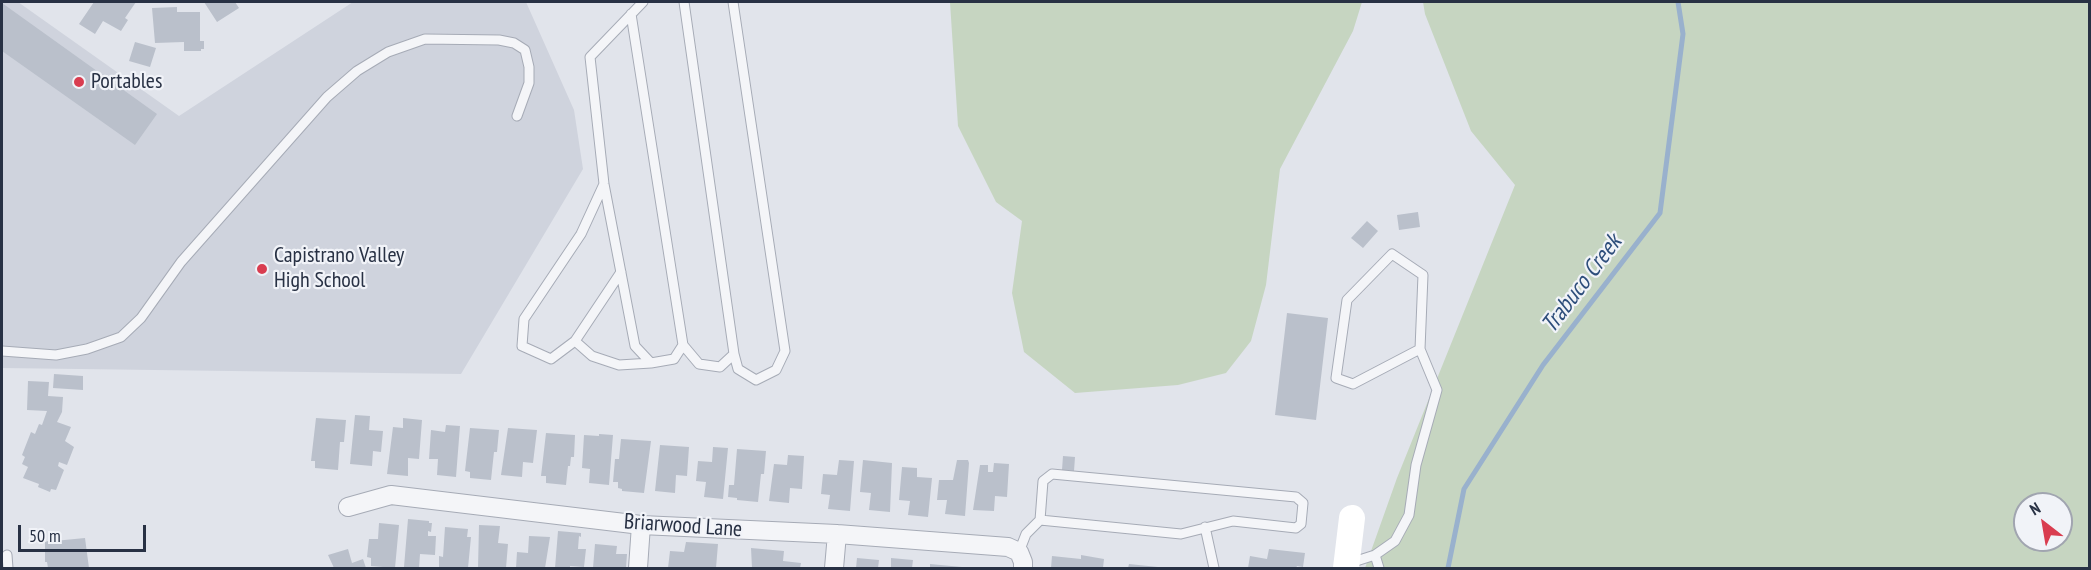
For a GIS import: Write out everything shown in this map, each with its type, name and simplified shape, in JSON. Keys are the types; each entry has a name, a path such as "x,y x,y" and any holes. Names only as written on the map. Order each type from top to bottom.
{"street":[{"name":"Briarwood Lane","path":"348,507 391,495 641,525 837,534 1008,547 1021,560"},
{"path":"1346,566 1352,518"},
{"path":"638,568 641,525"},
{"path":"834,568 837,534"}],"lane":[{"path":"643,2 590,57 604,184 635,346 651,363"},
{"path":"684,2 734,354 738,369 756,380 776,370 785,351 733,2"},
{"path":"631,14 682,345 699,364 720,367 734,354"},
{"path":"2,351 56,355 87,349 122,337 141,318 181,261 327,97 357,71 388,52 425,39 499,40 514,43 525,50 530,67 529,83 517,116"},
{"path":"604,184 581,234 524,319 522,346 551,359 575,341 621,272"},
{"path":"1346,566 1375,555 1395,541 1409,515 1416,465 1437,390 1420,349 1423,275 1392,254 1347,300 1336,378 1353,384 1420,349"},
{"path":"575,341 592,356 619,365 674,359 682,345"},
{"path":"1021,560 1026,534 1040,520 1043,481 1052,474 1296,497 1303,503 1301,524 1296,528 1233,521 1181,534 1040,520"},
{"path":"1204,527 1214,568"},
{"path":"7,555 8,568"},
{"path":"1375,555 1379,568"}],"shaded area":[{"name":"Capistrano Valley High School","path":"2,2 18,2 179,116 353,2 526,2 574,110 583,169 461,374 2,368"}],"green space":[{"path":"950,2 1362,2 1353,31 1280,169 1266,285 1251,341 1226,373 1178,385 1075,393 1024,352 1012,293 1022,221 996,202 958,126"},
{"path":"1423,2 2089,2 2089,568 1365,568 1397,478 1515,185 1471,131 1425,14"}],"building":[{"path":"94,2 136,2 125,18 128,20 121,31 103,21 95,34 79,24"},
{"path":"204,2 235,2 239,8 217,22"},
{"name":"Portables","path":"2,3 157,114 135,145 2,51"},
{"path":"177,7 177,12 200,12 200,41 204,41 204,49 201,51 184,51 184,42 155,43 152,8"},
{"path":"135,42 156,48 150,67 129,61"},
{"path":"1418,212 1420,227 1399,230 1397,215"},
{"path":"1367,221 1378,231 1363,248 1351,238"},
{"path":"1287,313 1328,318 1316,420 1275,415"},
{"path":"54,374 83,376 83,390 53,388"},
{"path":"28,381 49,382 48,396 63,397 62,412 57,422 71,427 65,441 74,447 67,465 59,462 58,466 64,470 56,490 51,489 50,492 38,487 39,484 23,478 28,467 22,464 25,457 22,455 31,432 35,434 39,424 42,425 47,411 27,410"},
{"path":"355,415 370,416 369,430 383,431 381,452 373,451 372,466 350,464"},
{"path":"316,418 346,420 344,442 340,442 338,470 315,468 315,461 311,461"},
{"path":"403,418 422,420 419,459 408,458 408,476 387,474 393,427 403,428"},
{"path":"446,425 460,426 456,477 437,475 438,459 429,459 431,430 445,432"},
{"path":"470,428 499,430 491,480 470,478 470,472 465,471"},
{"path":"508,428 537,430 533,463 523,462 522,477 501,475"},
{"path":"546,433 575,435 574,457 571,457 570,466 568,466 566,485 546,483 546,476 541,476"},
{"path":"599,434 613,435 609,485 589,483 590,469 582,468 584,435 599,436"},
{"path":"621,439 651,441 644,493 622,491 618,488 618,482 613,482 615,459 619,459"},
{"path":"660,445 689,447 687,476 676,475 675,493 655,491"},
{"path":"713,447 728,448 723,499 704,497 706,482 696,481 698,461 712,462"},
{"path":"737,449 766,451 758,502 728,497 729,485 734,485"},
{"path":"788,455 804,456 802,489 790,488 789,503 769,501 774,464 787,465"},
{"path":"1063,456 1075,457 1074,471 1062,470"},
{"path":"839,460 854,461 850,511 828,509 830,495 821,494 823,474 837,475"},
{"path":"863,460 892,463 890,512 869,510 871,493 860,492"},
{"path":"957,460 968,460 969,463 965,516 945,514 947,500 937,500 939,480 953,480"},
{"path":"994,463 1009,464 1007,497 995,496 994,511 973,510 980,465 988,465 988,472 993,472"},
{"path":"902,467 917,468 917,477 932,478 928,517 908,515 910,501 899,500"},
{"path":"408,519 429,521 432,523 428,536 436,536 435,555 420,554 419,568 404,567"},
{"path":"379,523 399,525 395,568 371,566 371,558 367,557 369,539 378,539"},
{"path":"479,525 500,526 498,543 508,544 506,568 478,568"},
{"path":"445,527 468,529 467,537 471,537 468,568 439,568 439,556 443,557"},
{"path":"558,531 581,533 578,549 586,549 584,567 555,568"},
{"path":"529,536 550,537 545,568 516,568 517,552 528,553"},
{"path":"85,538 89,568 48,568 45,562 45,542 54,539 54,541"},
{"path":"686,542 718,544 716,568 668,568 670,551 684,552"},
{"path":"595,544 617,546 616,554 627,554 626,568 593,568"},
{"path":"751,548 784,551 783,561 801,563 800,568 752,568"},
{"path":"348,549 352,563 363,559 366,568 334,568 328,555"},
{"path":"1269,549 1305,553 1303,567 1248,568 1250,556 1267,559"},
{"path":"1081,555 1104,559 1103,568 1051,568 1052,556 1081,559"},
{"path":"857,558 879,560 878,568 856,568"},
{"path":"891,558 913,560 912,568 891,568"},
{"path":"930,564 962,567 962,568 930,568"},
{"path":"1129,564 1158,567 1158,568 1128,568"}],"waterway":[{"name":"Trabuco Creek","path":"1448,568 1464,489 1543,365 1660,213 1683,34 1678,2"}],"place":[{"name":"Portables","path":"79,82"},
{"name":"Capistrano Valley High School","path":"262,269"}]}
